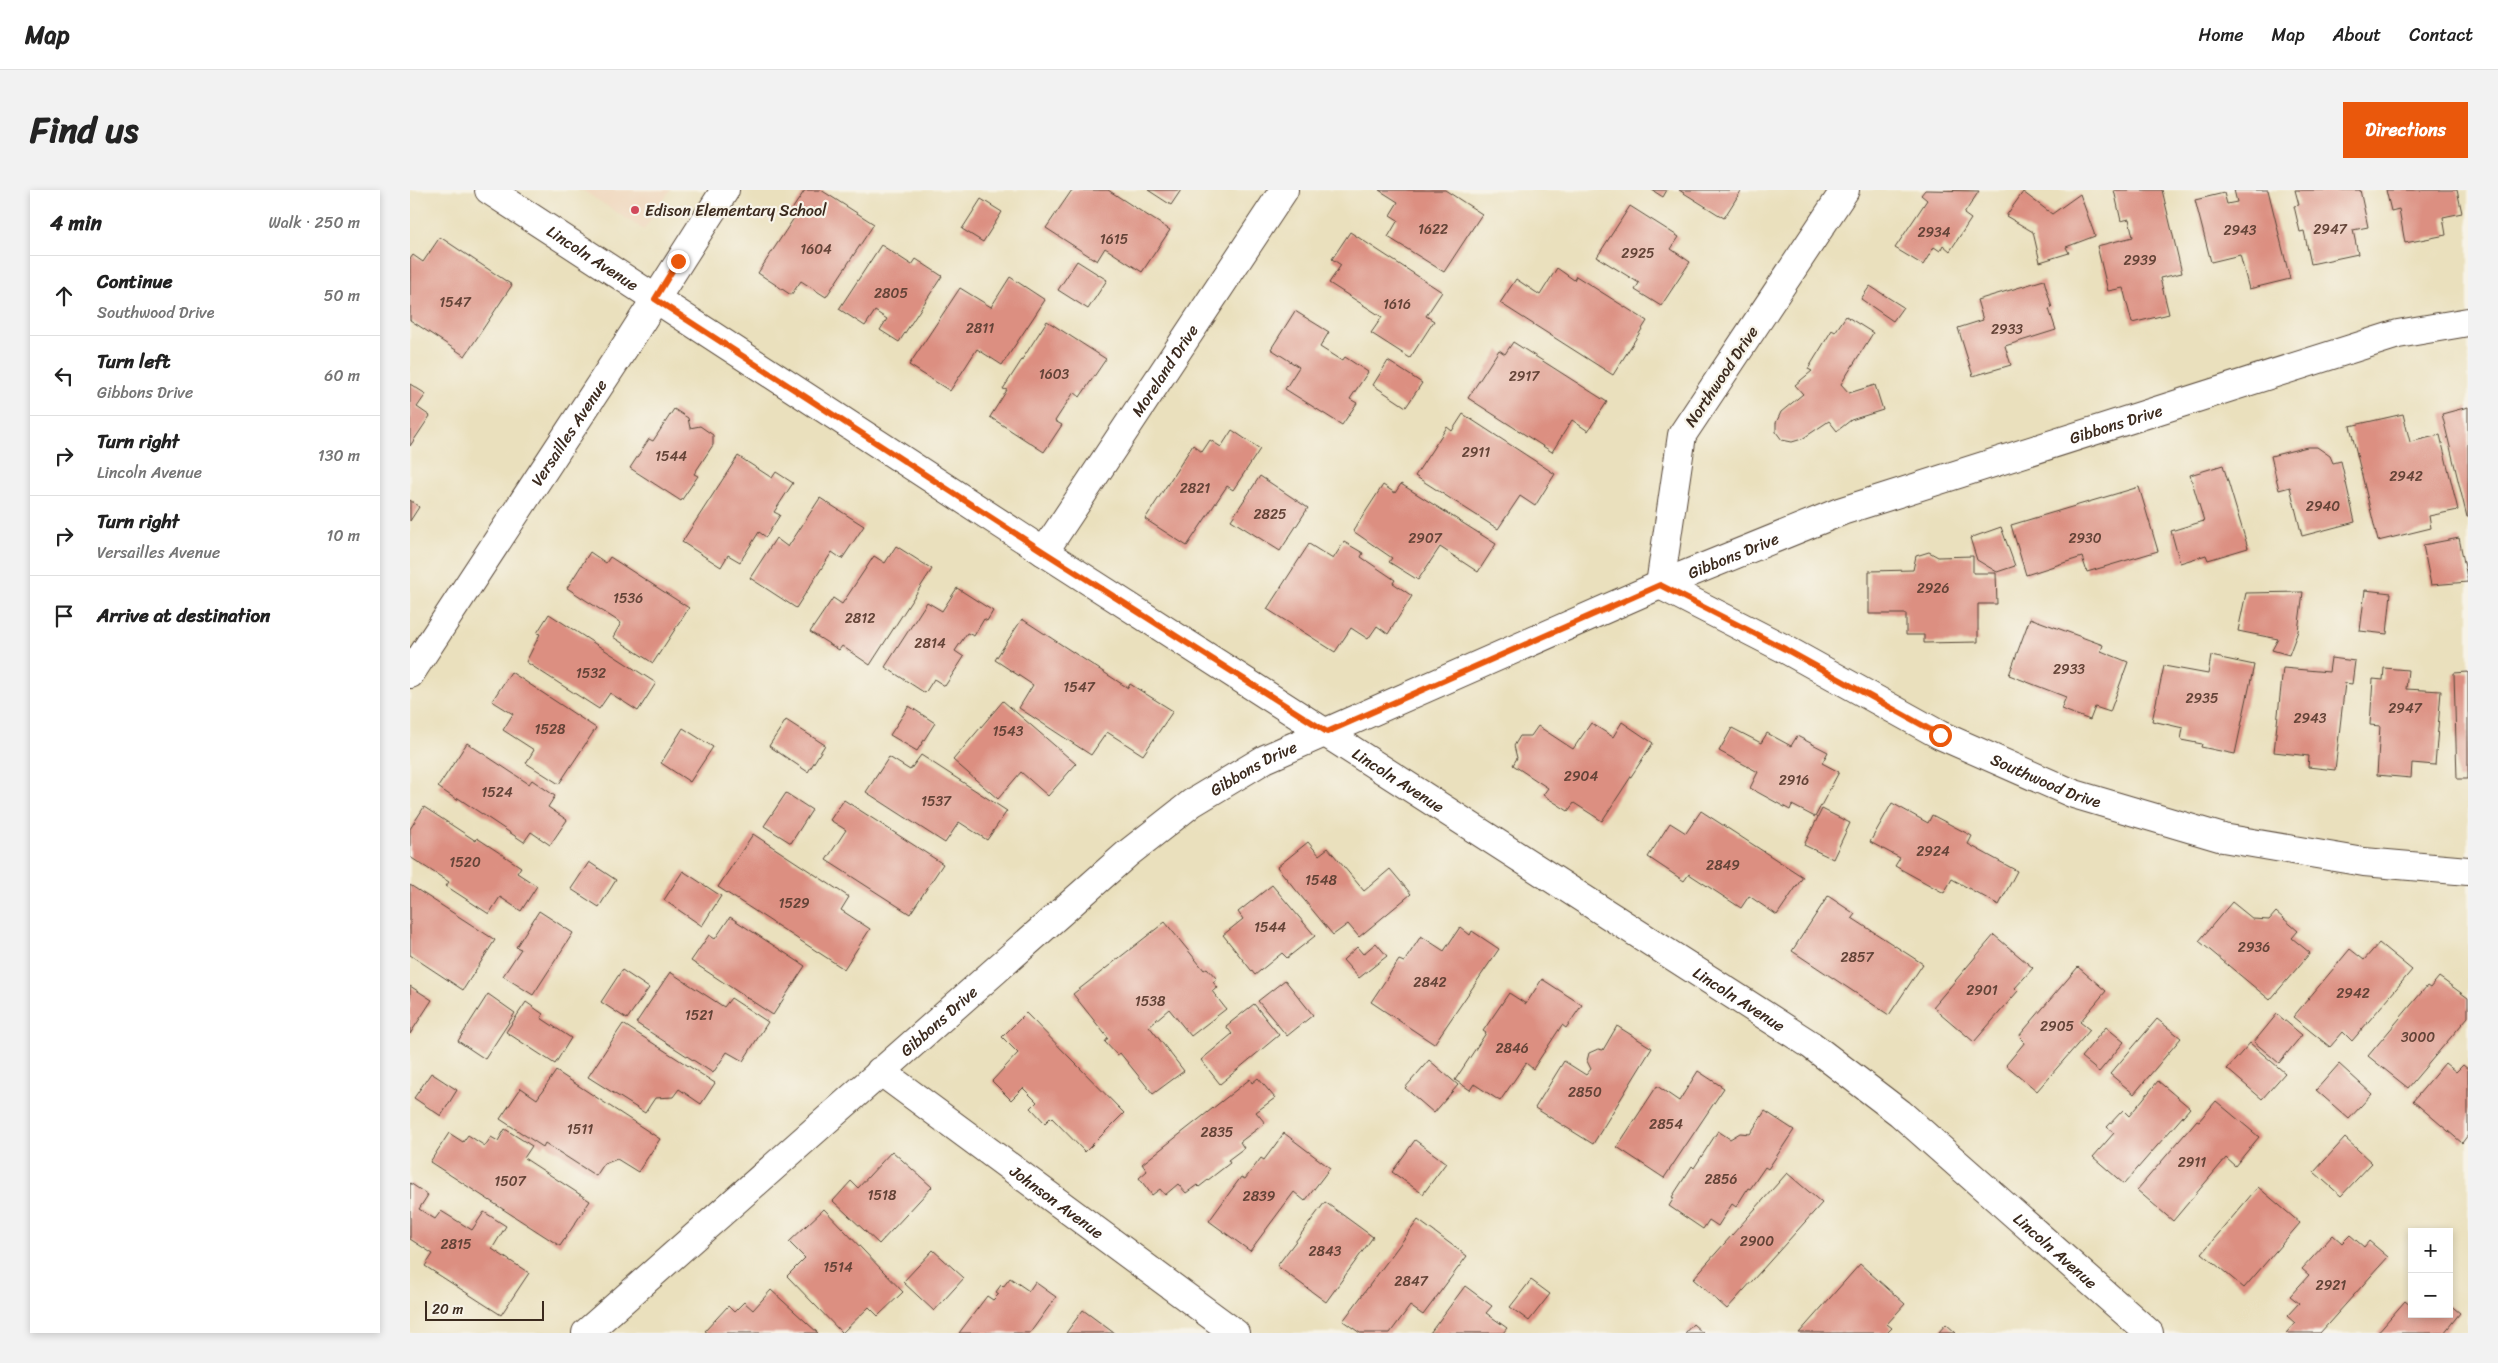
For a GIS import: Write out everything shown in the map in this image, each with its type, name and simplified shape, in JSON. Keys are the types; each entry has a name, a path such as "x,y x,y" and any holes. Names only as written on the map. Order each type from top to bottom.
{"street":[{"name":"Lincoln Avenue","path":"489,190 1044,552 1327,732 1810,1045 1900,1113 2149,1333"},
{"name":"Versailles Avenue","path":"410,674 725,190"},
{"name":"Moreland Drive","path":"1044,552 1284,190"},
{"name":"Northwood Drive","path":"1660,585 1682,435 1845,190"},
{"name":"Gibbons Drive","path":"586,1333 1126,854 1192,804 1265,759 1660,585 1842,510 2398,334 2468,322"},
{"name":"Southwood Drive","path":"1660,585 1785,649 1940,735 2074,794 2223,838 2364,862 2468,871"},
{"name":"Johnson Avenue","path":"880,1071 1235,1333"}],"shaded area":[{"name":"Edison Elementary School","path":"582,190 670,190 644,230"}],"building":[{"path":"805,190 821,190 874,224 826,297 801,281 791,295 758,273 794,218 789,214"},
{"path":"1072,190 1108,190 1170,230 1142,272 1105,248 1097,261 1046,228"},
{"path":"1148,190 1181,190 1171,205"},
{"path":"1379,190 1445,190 1482,214 1444,272 1388,237 1398,220 1390,215 1398,202"},
{"path":"1652,190 1667,190 1663,197"},
{"path":"1679,190 1739,190 1741,191 1724,218"},
{"path":"1925,190 1979,191 1964,214 1971,219 1950,251 1943,245 1940,251 1934,247 1923,265 1895,248 1927,200 1921,195"},
{"path":"2114,190 2162,190 2182,273 2160,278 2169,314 2132,323 2123,288 2108,291 2097,246 2133,237 2129,219 2121,221"},
{"path":"2234,190 2268,190 2290,279 2249,289 2240,255 2211,262 2195,200 2224,193 2227,204 2237,202"},
{"path":"2295,190 2360,190 2368,227 2353,230 2358,254 2311,264 2304,231 2300,232 2294,206 2299,205"},
{"path":"2386,190 2457,190 2462,213 2443,217 2446,235 2405,243 2399,209 2391,211"},
{"path":"2023,192 2052,214 2080,194 2095,236 2066,247 2069,253 2040,262 2033,232 2006,216"},
{"path":"981,199 1002,212 983,242 962,229"},
{"path":"1630,206 1679,237 1671,249 1690,262 1661,306 1635,290 1639,283 1597,257"},
{"path":"1350,232 1442,292 1426,316 1434,321 1410,358 1371,333 1382,317 1329,283 1341,265 1332,259"},
{"path":"440,237 512,285 465,356 410,320 410,259 413,255 423,262"},
{"path":"881,245 912,265 916,259 942,276 899,342 880,330 887,319 875,311 865,326 839,309"},
{"path":"1077,261 1107,280 1088,309 1058,290"},
{"path":"1557,268 1574,280 1576,276 1647,321 1613,375 1500,303 1516,279 1540,295"},
{"path":"1010,277 1045,300 1002,365 977,349 950,391 909,365 960,288 991,307"},
{"path":"2044,280 2052,308 2049,309 2056,330 2005,346 2011,365 1973,376 1958,328 1983,320 1977,300"},
{"path":"1870,286 1903,307 1893,321 1861,299"},
{"path":"1295,311 1329,332 1320,347 1342,361 1345,357 1368,372 1350,399 1357,403 1342,425 1285,389 1299,367 1271,349"},
{"path":"1846,316 1873,333 1841,384 1849,393 1875,385 1883,410 1851,420 1837,431 1829,421 1802,439 1792,442 1782,440 1776,432 1776,423 1781,412 1803,394 1795,385 1812,371 1808,369 1832,330 1835,332"},
{"path":"1047,321 1106,359 1080,397 1074,392 1055,421 1062,425 1044,452 990,417 1007,390 1003,389"},
{"path":"1513,342 1607,402 1588,431 1572,420 1552,452 1468,398 1499,350 1505,354"},
{"path":"1388,361 1422,383 1406,407 1373,385"},
{"path":"410,384 426,394 417,407 430,416 410,446"},
{"path":"2468,407 2468,517 2467,517 2442,414"},
{"path":"674,409 688,418 690,428 700,426 713,435 713,445 694,474 698,476 681,501 630,468 649,439 653,441"},
{"path":"1463,414 1555,474 1535,506 1520,496 1498,529 1415,476 1447,427 1452,431"},
{"path":"2403,414 2410,442 2440,435 2458,510 2429,516 2431,528 2378,541 2350,426"},
{"path":"1232,430 1260,449 1233,490 1227,486 1187,546 1145,519 1193,445 1202,452 1210,440 1221,447"},
{"path":"2307,447 2317,447 2330,456 2333,463 2341,461 2355,522 2302,536 2290,487 2279,490 2271,456"},
{"path":"738,456 772,478 776,472 793,483 774,512 780,515 766,537 759,532 740,562 728,555 721,567 682,542"},
{"path":"2223,465 2248,548 2208,560 2206,555 2180,563 2171,531 2204,521 2190,475"},
{"path":"1260,476 1308,508 1280,551 1231,520"},
{"path":"1401,484 1496,544 1478,572 1440,547 1418,580 1389,562 1392,558 1353,531 1383,485 1395,493"},
{"path":"2139,487 2158,551 2087,572 2082,557 2026,575 2011,525"},
{"path":"820,498 864,526 842,559 832,552 796,608 750,578 776,538 788,547"},
{"path":"410,500 419,507 410,521"},
{"path":"2001,527 2015,566 1997,572 1977,560 1970,538"},
{"path":"2459,538 2468,582 2431,585 2423,545"},
{"path":"1344,542 1363,553 1361,557 1395,580 1393,583 1412,596 1388,634 1377,626 1368,639 1351,628 1335,652 1267,609 1309,544 1333,559"},
{"path":"896,546 932,569 870,665 842,646 839,650 810,632 833,598 842,604 874,556 885,563"},
{"path":"590,552 606,563 610,557 689,608 653,663 613,637 621,623 567,588"},
{"path":"1929,552 1938,557 1973,556 1973,573 1996,573 1997,604 1978,604 1978,642 1924,643 1924,635 1906,635 1906,614 1869,614 1869,571 1913,570 1916,556"},
{"path":"957,588 993,611 987,621 984,619 974,636 967,633 955,651 964,657 945,686 934,679 925,693 885,667 927,602 942,611"},
{"path":"2365,590 2391,593 2387,634 2360,631"},
{"path":"2303,592 2298,631 2289,655 2272,650 2278,639 2238,631 2246,593"},
{"path":"549,614 656,683 638,711 610,693 599,709 526,662 540,634 537,633"},
{"path":"2030,618 2103,645 2101,651 2128,662 2110,712 2095,707 2090,720 2061,709 2066,697 2009,675"},
{"path":"1022,619 1128,688 1130,684 1173,711 1143,755 1107,732 1091,755 1019,708 1033,685 995,660"},
{"path":"2211,656 2254,665 2235,754 2201,747 2202,744 2181,740 2183,728 2152,721 2164,666 2208,674"},
{"path":"2331,658 2355,661 2352,684 2345,683 2335,770 2308,767 2309,756 2274,752 2283,668 2329,672"},
{"path":"2384,668 2408,670 2406,689 2441,691 2435,765 2412,763 2411,778 2377,775 2380,726 2370,725 2373,679 2383,680"},
{"path":"511,672 596,728 559,784 526,763 534,750 503,730 513,714 492,701"},
{"path":"2468,672 2468,779 2457,779 2454,673"},
{"path":"1003,701 1076,764 1048,796 1021,772 998,799 953,760"},
{"path":"909,706 935,723 917,751 890,735"},
{"path":"786,720 825,745 808,772 769,746"},
{"path":"1622,722 1653,743 1602,821 1574,803 1568,811 1543,795 1548,788 1513,765 1517,758 1514,746 1520,736 1531,736 1538,726 1573,749 1591,723 1613,737"},
{"path":"683,728 713,747 690,782 661,763"},
{"path":"1732,728 1761,743 1767,733 1791,746 1797,736 1828,752 1822,763 1839,772 1815,817 1792,805 1790,810 1750,788 1758,772 1719,751"},
{"path":"467,743 529,784 532,780 555,796 548,807 567,820 550,845 531,832 524,842 458,798 457,800 438,787"},
{"path":"921,755 1007,811 987,840 959,822 945,843 866,792 889,757 910,770"},
{"path":"786,793 812,810 791,843 764,826"},
{"path":"844,800 943,864 910,914 826,860 846,830 830,820"},
{"path":"1892,803 1928,823 1932,815 1972,836 1968,844 2017,871 1999,905 1952,879 1944,893 1895,866 1900,858 1870,842"},
{"path":"424,807 476,841 477,838 521,867 517,873 537,886 521,911 500,897 489,914 446,886 449,882 410,857 410,829"},
{"path":"1822,809 1850,823 1833,859 1804,845"},
{"path":"1701,811 1803,877 1777,915 1749,896 1741,908 1689,874 1684,881 1648,857 1670,823 1686,833"},
{"path":"753,834 849,897 841,910 870,929 844,969 718,887"},
{"path":"1308,842 1319,855 1328,848 1364,891 1390,869 1411,894 1359,937 1348,924 1333,935 1277,867"},
{"path":"589,862 616,880 599,907 571,889"},
{"path":"683,871 721,896 702,926 664,900"},
{"path":"410,885 495,940 463,990 410,955"},
{"path":"1272,885 1315,936 1287,958 1282,953 1255,975 1223,935 1243,919 1238,912"},
{"path":"1828,896 1855,914 1852,918 1923,964 1889,1015 1792,951"},
{"path":"2232,902 2253,919 2269,920 2276,912 2298,931 2292,938 2310,953 2270,1000 2199,941"},
{"path":"539,911 573,933 533,995 503,976 521,949 516,947"},
{"path":"730,917 805,966 773,1015 691,961 709,935 715,939"},
{"path":"1165,922 1204,970 1207,968 1217,979 1213,982 1218,988 1212,991 1226,1009 1191,1036 1169,1009 1149,1026 1184,1071 1153,1094 1120,1053 1117,1055 1105,1042 1108,1038 1073,994"},
{"path":"1460,927 1470,935 1472,931 1499,949 1434,1044 1371,1002 1399,960 1404,962 1421,936 1444,951"},
{"path":"1994,935 2033,968 2015,988 2018,991 1974,1042 1933,1007"},
{"path":"1376,943 1387,956 1359,978 1343,960 1357,947 1363,954"},
{"path":"2379,943 2412,970 2352,1041 2343,1032 2330,1047 2293,1017 2350,949 2364,960"},
{"path":"2078,967 2106,991 2080,1022 2090,1030 2037,1091 2006,1065 2025,1042 2019,1036"},
{"path":"622,970 649,988 627,1019 601,1002"},
{"path":"670,972 724,1007 731,998 768,1022 743,1061 727,1052 713,1073 636,1023"},
{"path":"2439,977 2468,998 2468,1017 2408,1088 2368,1056 2427,986 2430,988"},
{"path":"1542,979 1582,1005 1566,1028 1562,1025 1533,1069 1526,1063 1500,1101 1474,1084 1470,1090 1455,1080 1486,1033 1483,1031 1509,993 1526,1004"},
{"path":"1285,980 1313,1015 1287,1036 1258,1001"},
{"path":"410,986 432,1000 410,1034"},
{"path":"488,994 515,1013 485,1059 458,1041"},
{"path":"526,1002 543,1014 541,1018 571,1038 555,1064 506,1032"},
{"path":"1254,1004 1279,1035 1220,1084 1201,1060 1232,1034 1226,1026"},
{"path":"1026,1013 1124,1113 1085,1152 1051,1117 1045,1123 1031,1108 1037,1102 1023,1088 1011,1100 992,1081 1018,1053 1002,1037"},
{"path":"2277,1014 2302,1035 2279,1063 2254,1042"},
{"path":"2157,1019 2181,1038 2134,1094 2110,1074"},
{"path":"623,1024 715,1083 701,1104 679,1089 673,1097 655,1098 645,1113 588,1077"},
{"path":"1617,1026 1652,1048 1593,1144 1535,1108 1564,1061 1586,1075 1591,1069 1587,1061 1589,1053 1598,1049 1603,1050"},
{"path":"2106,1027 2124,1042 2099,1072 2081,1057"},
{"path":"2250,1043 2285,1073 2262,1099 2227,1069"},
{"path":"1429,1060 1458,1085 1434,1113 1405,1088"},
{"path":"2445,1063 2456,1072 2463,1065 2468,1069 2468,1135 2462,1143 2413,1101"},
{"path":"2339,1064 2372,1094 2349,1119 2316,1090"},
{"path":"556,1071 660,1139 638,1172 617,1159 604,1164 596,1176 545,1143 543,1147 500,1119 521,1088 537,1099"},
{"path":"1698,1071 1724,1088 1664,1178 1617,1147 1657,1086 1679,1101"},
{"path":"431,1073 457,1090 441,1116 414,1098"},
{"path":"1258,1078 1275,1098 1256,1112 1265,1123 1240,1142 1244,1148 1228,1160 1230,1163 1199,1187 1197,1185 1186,1193 1178,1184 1165,1195 1160,1189 1152,1195 1139,1178 1147,1171 1142,1164 1250,1079 1252,1083"},
{"path":"2158,1081 2190,1108 2124,1184 2093,1157 2114,1133 2107,1127 2123,1110 2129,1116"},
{"path":"2216,1101 2259,1137 2235,1166 2226,1158 2173,1221 2137,1190 2197,1120 2199,1121"},
{"path":"1765,1111 1794,1130 1768,1169 1765,1167 1736,1207 1732,1204 1718,1226 1709,1220 1703,1229 1669,1206 1674,1198 1672,1197 1692,1166 1694,1168 1718,1131 1730,1139 1740,1133 1750,1134"},
{"path":"505,1129 532,1146 524,1158 590,1201 560,1246 430,1162 449,1133 463,1142 468,1135 485,1146 491,1137 498,1141"},
{"path":"1284,1133 1330,1168 1305,1201 1294,1192 1250,1251 1209,1221 1241,1177 1245,1179 1261,1158 1264,1160"},
{"path":"2345,1138 2372,1163 2341,1196 2314,1172"},
{"path":"1415,1140 1446,1163 1423,1194 1392,1172"},
{"path":"892,1151 932,1187 879,1244 833,1201 851,1181 858,1188"},
{"path":"1787,1173 1822,1203 1727,1309 1693,1279"},
{"path":"410,1183 428,1195 419,1209 435,1219 441,1211 472,1230 484,1212 506,1226 492,1249 529,1273 501,1315 425,1266 433,1254 410,1239"},
{"path":"2258,1187 2300,1223 2244,1288 2202,1253"},
{"path":"1325,1202 1373,1237 1326,1302 1277,1266"},
{"path":"824,1209 903,1292 878,1316 869,1307 842,1333 787,1276 805,1258 789,1242"},
{"path":"1418,1220 1467,1256 1423,1315 1410,1306 1390,1333 1360,1333 1343,1321"},
{"path":"2333,1235 2342,1243 2350,1235 2364,1247 2369,1241 2388,1257 2320,1333 2286,1333 2295,1323 2287,1316 2299,1303 2290,1296 2309,1275 2302,1269"},
{"path":"933,1250 964,1278 934,1311 903,1282"},
{"path":"1860,1264 1905,1304 1887,1324 1892,1328 1887,1333 1799,1333"},
{"path":"1010,1278 1029,1291 1035,1282 1056,1297 1030,1333 959,1333 987,1296 993,1300 999,1294 996,1292 1001,1285 1003,1287"},
{"path":"1531,1280 1550,1294 1529,1321 1510,1307"},
{"path":"1465,1286 1492,1306 1486,1313 1507,1328 1503,1333 1430,1333"},
{"path":"771,1290 818,1333 708,1333 705,1331 728,1306 734,1312 744,1302 753,1310"},
{"path":"2405,1301 2408,1304 2408,1318 2453,1318 2453,1307 2460,1313 2444,1333 2377,1333"},
{"path":"1083,1310 1114,1333 1066,1333"},
{"path":"1693,1324 1703,1333 1685,1333"},
{"path":"1946,1324 1956,1333 1938,1333"}],"place":[{"name":"Edison Elementary School","path":"635,210"}],"route":[{"path":"678,261 655,299 1044,552 1327,732 1660,585 1785,649 1940,735"}]}
